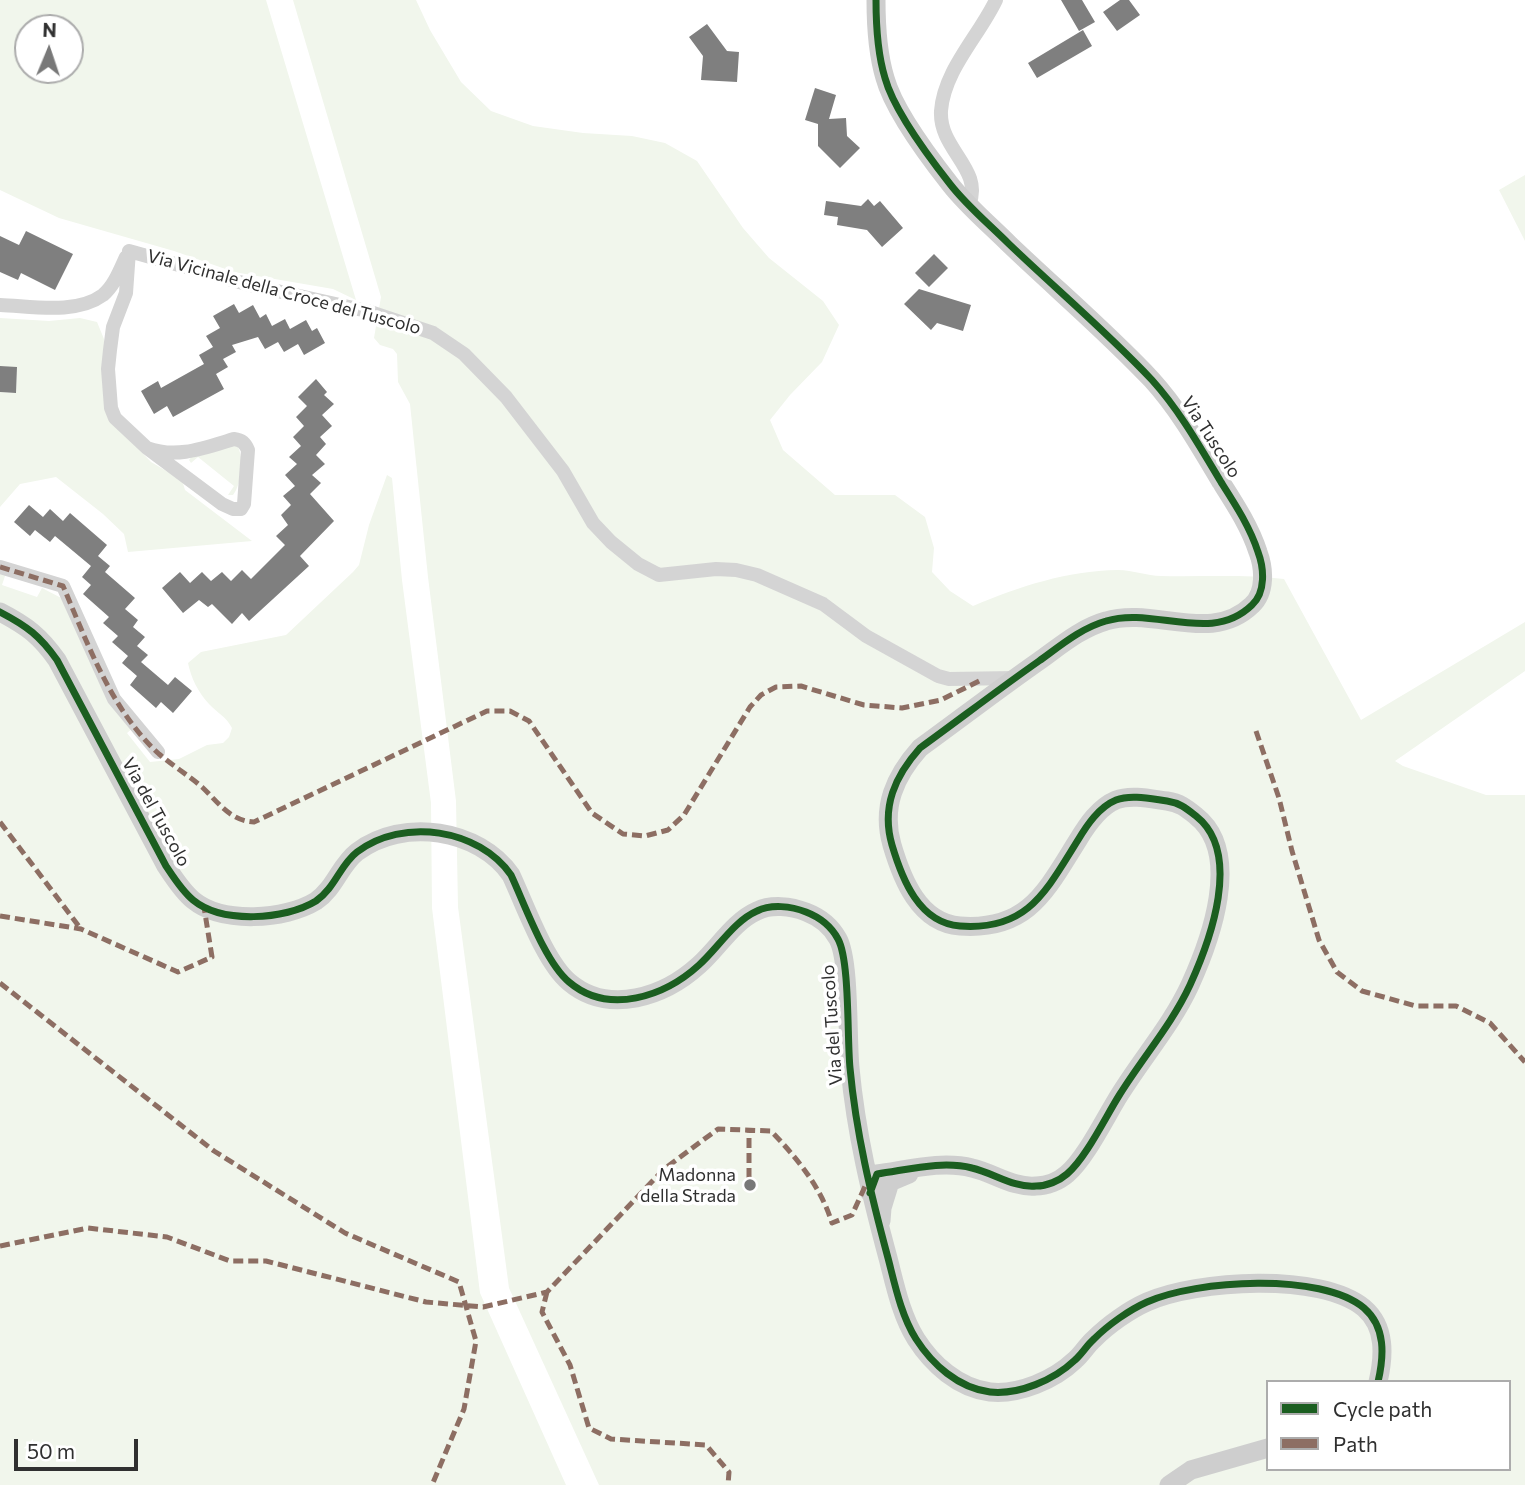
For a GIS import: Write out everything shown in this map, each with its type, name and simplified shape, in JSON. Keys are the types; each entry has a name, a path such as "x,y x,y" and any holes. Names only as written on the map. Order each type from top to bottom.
{"street":[{"name":"Via Tuscolo","path":"876,0 883,72 890,94 937,167 969,205 1140,368 1174,407 1241,516 1259,553 1262,569 1261,592 1256,601 1229,620 1201,625 1143,617 1106,621 1081,632 920,748 908,762 890,796 887,814 893,851 908,886 925,911 950,925 990,926 1009,921 1028,909 1043,894 1090,820 1117,800 1144,798 1179,803 1205,823 1219,852 1219,890 1206,951 1182,1004 1067,1174 1053,1183 1039,1187 1021,1186 971,1167 947,1164 926,1168"},
{"path":"969,205 973,193 972,181 946,138 942,109 949,83 996,0"},
{"path":"0,305 74,306 96,298 103,295 116,279 129,251"},
{"path":"129,251 126,293 113,327 110,350 110,397 115,418 147,448 222,504 233,509 240,509 244,504 248,450 245,443 239,439 190,452 160,453 147,448"},
{"name":"Via Vicinale della Croce del Tuscolo","path":"129,251 250,285 385,316 417,326 442,338 470,359 518,412 563,471 602,533 652,573 669,575 716,569 757,575 823,604 866,636 938,676 949,679 1015,678"},
{"path":"0,567 63,586 114,699 158,752"},
{"name":"Via del Tuscolo","path":"0,612 29,627 57,660 166,866 182,888 204,907 225,915 271,915 293,910 316,901 333,886 357,852 372,844 390,836 441,832 484,849 502,862 554,967 568,982 600,999 622,1001 656,992 698,967 740,923 751,913 761,909 797,909 823,921 838,938 843,957 850,1068 870,1193 880,1230 905,1319 930,1359 946,1374 988,1392 1011,1391 1035,1385 1076,1360 1094,1339 1145,1303 1161,1297 1219,1286 1259,1283 1312,1289 1351,1301 1364,1308 1376,1322 1381,1335 1383,1351 1378,1380"},
{"path":"863,1153 893,1166 926,1168"},
{"path":"870,1193 877,1174 926,1168"},
{"path":"880,1230 882,1208 890,1182 926,1168"},
{"path":"1169,1485 1191,1469 1266,1449"}],"shaded area":[{"path":"0,0 266,0 356,300 333,289 234,272 174,251 59,218 0,190"},
{"path":"293,0 416,0 430,30 461,82 491,111 533,126 632,136 665,143 697,161 743,228 769,258 823,301 839,325 822,362 770,420 783,450 835,495 895,495 925,517 934,548 932,572 950,591 973,606 1044,581 1099,571 1124,570 1161,576 1284,579 1361,720 1525,622 1525,671 1395,761 1486,795 1525,795 1525,1485 599,1485 509,1288 458,907 456,801 410,404 398,382 397,354 393,349 380,345 374,338 381,297"},
{"path":"1525,175 1525,241 1499,190"},
{"path":"0,318 49,321 80,318 97,322 104,339 111,420 151,462 182,480 185,490 252,541 128,552 124,534 56,477 20,484 0,507 0,392 16,393 17,368 0,366"},
{"path":"237,445 241,456 240,477 233,495 228,495 234,486 198,457 191,463 189,460 192,456"},
{"path":"387,475 392,478 402,580 431,803 432,908 480,1293 566,1485 0,1485 0,572 6,573 2,585 37,597 42,588 69,602 82,645 134,727 127,733 150,762 179,759 207,745 223,743 232,728 201,695 188,663 201,652 286,635 353,572 359,565 369,525"}],"building":[{"path":"1061,0 1082,0 1095,22 1079,31"},
{"path":"1120,0 1129,0 1140,15 1117,31 1103,12"},
{"path":"707,24 727,51 739,52 737,82 701,80 703,56 689,37"},
{"path":"1083,30 1092,46 1037,78 1028,63"},
{"path":"815,88 836,95 829,119 846,118 847,136 860,148 840,168 818,146 818,124 805,120"},
{"path":"868,199 874,206 880,201 903,228 882,247 867,230 837,225 838,217 824,215 826,201 861,206"},
{"path":"26,231 73,254 55,290 21,273 18,280 0,272 0,236 19,245"},
{"path":"934,254 948,268 929,287 915,273"},
{"path":"919,289 971,305 963,331 937,323 931,330 904,304"},
{"path":"234,304 239,313 253,305 260,318 266,314 272,326 285,319 290,329 306,320 312,331 317,328 325,343 304,355 298,344 284,352 278,342 265,349 258,337 232,345 236,352 223,359 228,367 216,374 224,389 173,417 167,406 154,414 141,391 158,381 161,388 204,364 199,355 213,347 206,336 220,328 213,316"},
{"path":"0,366 17,367 16,393 0,392"},
{"path":"316,379 327,392 324,395 334,404 322,415 332,426 320,437 326,444 316,455 325,464 312,475 321,483 310,494 334,521 300,556 309,566 249,621 242,613 232,624 212,604 208,607 199,600 183,613 162,588 180,572 190,583 202,572 211,581 222,572 231,581 242,570 251,579 285,545 276,536 288,525 281,515 291,505 283,496 295,486 285,475 297,464 289,457 301,446 293,437 304,426 296,417 307,406 298,397"},
{"path":"29,505 43,517 50,509 63,521 70,513 107,545 98,556 110,566 105,572 135,598 125,609 138,620 133,627 145,637 137,646 148,655 141,662 168,685 175,677 192,691 173,713 161,702 156,708 130,685 137,676 122,663 128,656 112,642 118,636 103,623 109,617 83,594 91,585 82,577 91,566 55,536 50,542 35,530 30,536 14,522"}],"marked path":[{"path":"0,567 63,586 102,675 142,737 225,810 238,818 254,822 487,711 510,711 529,721 592,813 623,834 645,836 668,830 684,815 750,707 761,695 776,687 801,686 864,705 902,708 941,700 983,679"},
{"path":"1256,731 1279,798 1319,940 1337,972 1362,991 1416,1006 1456,1006 1490,1023 1525,1062"},
{"path":"0,822 81,929"},
{"path":"0,916 81,929 178,972 212,957 204,907"},
{"path":"0,983 214,1151 345,1233 459,1282 476,1341 464,1409 432,1485"},
{"path":"0,1246 88,1228 167,1237 230,1261 266,1261 426,1302 483,1307 547,1292 664,1169 718,1129 771,1131 807,1174 832,1223 852,1215 867,1182"},
{"path":"749,1130 749,1178"},
{"path":"547,1292 542,1312 570,1365 589,1428 611,1439 706,1445 729,1472 728,1485"}],"cycle path":[{"path":"870,1193 877,1174 925,1166 961,1166 1028,1186 1049,1184 1067,1174 1088,1147 1183,999 1206,945 1218,898 1218,852 1210,832 1196,816 1172,802 1128,797 1110,803 1094,817 1045,891 1019,914 1003,922 983,926 946,923 933,917 914,897 901,872 889,831 892,793 911,759 920,748 1088,628 1124,618 1200,624 1219,622 1236,617 1252,605 1257,600 1263,580 1255,543 1237,507 1172,404 1117,345 964,200 913,133 896,105 885,78 878,40 876,0"},
{"path":"0,612 32,632 57,660 166,866 185,893 205,908 236,916 254,917 288,912 323,896 351,857 376,841 396,834 439,833 480,847 497,859 511,875 544,947 569,982 601,998 619,1000 636,998 670,986 699,965 741,921 763,909 794,908 824,922 838,939 845,964 850,1068 856,1116 870,1187 899,1300 906,1320 922,1348 938,1366 967,1386 1001,1392 1036,1385 1067,1367 1106,1328 1147,1302 1196,1289 1258,1283 1319,1289 1344,1297 1364,1308 1376,1324 1382,1342 1378,1380"}],"place":[{"name":"Madonna della Strada","path":"750,1185"}]}
